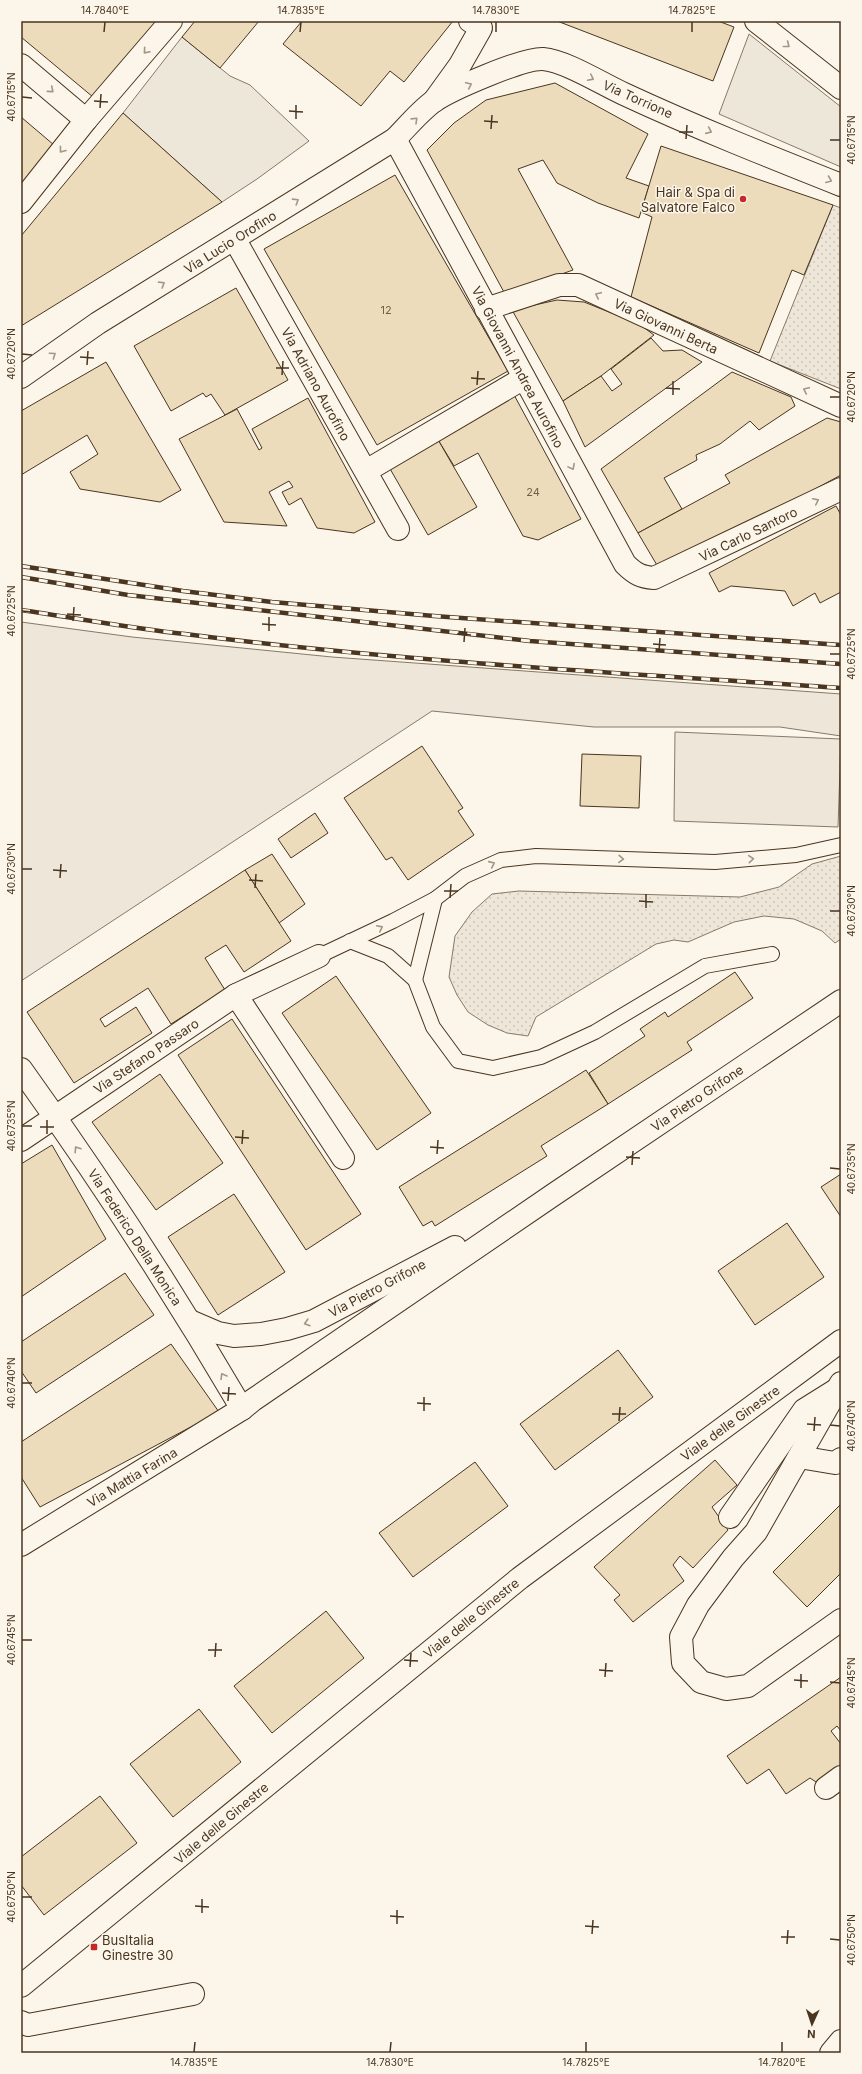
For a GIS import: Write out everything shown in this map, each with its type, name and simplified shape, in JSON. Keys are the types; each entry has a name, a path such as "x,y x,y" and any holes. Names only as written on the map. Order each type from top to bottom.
{"street":[{"path":"21,202 86,120 171,21"},
{"path":"756,21 841,88"},
{"path":"434,101 460,65 478,23"},
{"name":"Via Torrione","path":"434,101 504,69 533,60 544,59 557,62 623,94 841,185"},
{"path":"21,65 86,120"},
{"name":"Via Lucio Orofino","path":"21,377 98,323 235,240 395,139 434,101"},
{"name":"Via Giovanni Andrea Aurofino","path":"395,139 625,564 640,577 654,578"},
{"name":"Via Adriano Aurofino","path":"235,240 398,529"},
{"name":"Via Giovanni Berta","path":"486,309 559,285 578,285 841,406"},
{"path":"366,471 524,378"},
{"name":"Via Carlo Santoro","path":"654,578 841,489"},
{"name":"Via Stefano Passaro","path":"21,1140 236,995 319,956"},
{"path":"236,995 343,1158"},
{"name":"Via Pietro Grifone","path":"242,1409 553,1195 841,1001"},
{"name":"Via Federico Della Monica","path":"21,1069 56,1117 190,1321 242,1409"},
{"name":"Via Pietro Grifone","path":"190,1321 218,1333 234,1336 261,1334 314,1321 553,1195"},
{"name":"Viale delle Ginestre","path":"21,1986 520,1578 841,1341"},
{"path":"839,1386 756,1532 733,1558 698,1605 682,1637 683,1663 702,1682 726,1689 748,1686 841,1620"},
{"path":"730,1517 804,1410 839,1386"},
{"name":"Via Mattia Farina","path":"21,1545 242,1409"},
{"path":"799,1457 836,1463 841,1460"},
{"path":"21,2022 28,2025 193,1994"},
{"path":"831,2053 841,2041"}],"lane":[{"path":"319,956 393,921 435,899 465,876 501,860 536,856 716,862 796,855 841,845"},
{"path":"415,980 435,899"},
{"path":"350,941 388,956 415,980 433,1027 458,1061 493,1068 541,1057 595,1032 705,966 772,954"}],"shaded area":[{"path":"749,34 841,107 841,167 719,114"},
{"path":"182,37 230,76 250,85 309,141 257,179 222,202 123,113"},
{"path":"833,205 841,208 841,389 770,361"},
{"path":"21,622 132,637 332,657 841,694 841,736 780,727 594,727 432,711 21,981"},
{"path":"675,732 841,739 838,827 674,821"},
{"path":"841,856 841,939 835,943 822,931 794,919 764,916 734,922 688,942 674,940 656,944 536,1017 528,1036 507,1033 488,1025 468,1012 457,995 449,977 455,936 472,912 492,894 519,891 740,897 779,887 812,864"}],"building":[{"path":"21,21 157,21 93,97 21,37"},
{"path":"195,21 259,21 220,68 182,37"},
{"path":"302,21 453,21 404,82 390,71 361,106 283,44"},
{"path":"557,21 718,21 734,27 713,81"},
{"path":"555,83 648,134 626,178 649,186 639,218 598,203 557,183 543,160 518,169 573,270 505,294 427,150 454,123 486,100"},
{"path":"123,113 222,202 21,326 21,236"},
{"path":"21,117 54,145 21,184"},
{"path":"661,146 833,205 804,275 792,270 759,353 631,297 652,217 641,212"},
{"path":"395,175 508,371 377,445 264,249"},
{"path":"236,288 288,380 225,415 211,394 206,397 203,393 171,411 134,346"},
{"path":"557,300 584,302 639,324 654,335 601,376 563,401 512,310"},
{"path":"651,338 663,351 682,350 702,362 585,447 563,401 601,376 612,391 622,384 611,369"},
{"path":"106,362 181,490 160,502 80,489 70,472 98,454 87,435 21,475 21,411"},
{"path":"732,372 791,397 795,406 759,430 750,421 720,444 696,455 697,460 664,478 682,509 638,533 601,469"},
{"path":"513,393 581,519 538,540 523,536 478,453 454,466 437,438"},
{"path":"308,398 375,522 354,533 317,528 301,498 289,505 282,492 293,487 289,481 269,492 287,526 224,522 179,439 237,409 259,450 262,448 252,429"},
{"path":"827,418 841,422 841,475 661,572 638,533 730,483 725,475"},
{"path":"437,438 477,507 428,535 389,467"},
{"path":"836,506 841,515 841,592 820,603 815,593 793,606 785,591 731,586 719,592 709,573"},
{"path":"422,746 463,808 458,811 474,835 408,880 392,857 386,860 344,798"},
{"path":"582,754 641,756 639,808 580,806"},
{"path":"315,813 328,833 291,858 278,839"},
{"path":"272,854 305,904 279,923 245,870"},
{"path":"245,870 291,941 244,972 226,945 205,958 225,990 171,1024 148,988 100,1019 105,1027 136,1007 152,1033 74,1083 27,1012"},
{"path":"735,972 753,998 687,1042 692,1050 608,1104 589,1073 645,1036 640,1029 665,1012 668,1017"},
{"path":"336,976 431,1113 377,1150 282,1013"},
{"path":"232,1019 361,1214 306,1250 178,1055"},
{"path":"586,1070 608,1104 541,1146 547,1156 435,1226 432,1221 423,1226 399,1187"},
{"path":"160,1074 223,1163 156,1210 92,1122"},
{"path":"52,1145 106,1239 21,1297 21,1164"},
{"path":"841,1174 841,1217 821,1187"},
{"path":"234,1194 285,1272 218,1315 168,1237"},
{"path":"787,1223 824,1277 755,1325 718,1271"},
{"path":"125,1273 154,1315 36,1393 21,1371 21,1342"},
{"path":"171,1344 219,1412 40,1507 21,1477 21,1442"},
{"path":"618,1350 653,1397 555,1470 520,1424"},
{"path":"715,1460 737,1485 712,1507 728,1530 693,1568 680,1556 673,1565 684,1581 633,1622 614,1600 620,1595 594,1567"},
{"path":"475,1462 508,1506 413,1577 379,1533"},
{"path":"841,1504 841,1573 807,1607 773,1572"},
{"path":"326,1611 364,1658 272,1733 234,1686"},
{"path":"841,1677 841,1731 837,1726 831,1731 841,1744 841,1765 816,1782 810,1778 786,1794 769,1769 747,1784 727,1756"},
{"path":"199,1709 241,1762 173,1817 130,1764"},
{"path":"100,1796 137,1843 44,1915 21,1885 21,1857"}],"railway":[{"path":"21,566 183,591 272,602 434,616 841,645"},
{"path":"21,577 128,595 530,641 841,664"},
{"path":"21,610 164,632 349,652 513,666 841,688"}],"place":[{"name":"Hair & Spa di Salvatore Falco","path":"743,199"},
{"name":"BusItalia Ginestre 30","path":"94,1947"}]}
